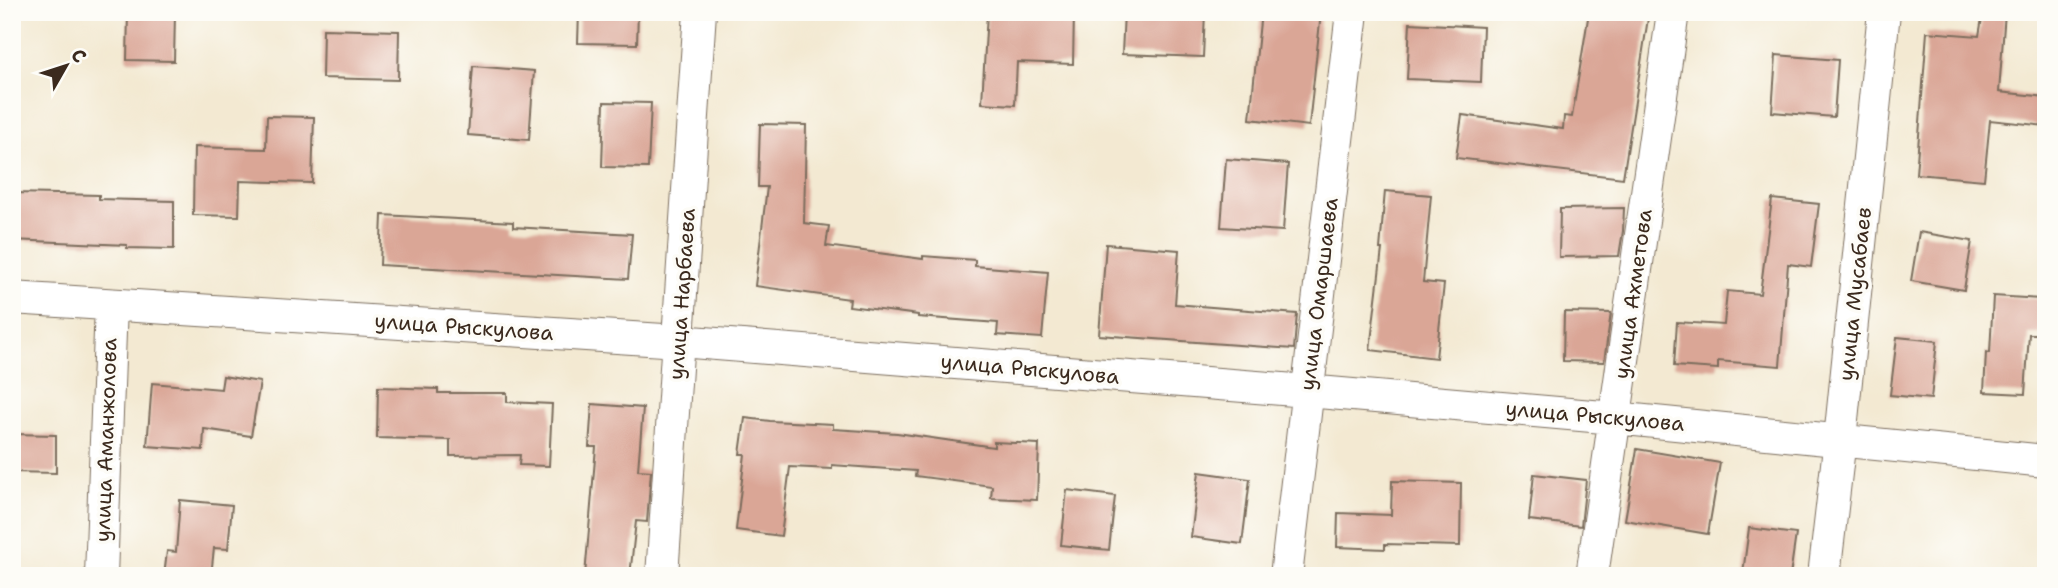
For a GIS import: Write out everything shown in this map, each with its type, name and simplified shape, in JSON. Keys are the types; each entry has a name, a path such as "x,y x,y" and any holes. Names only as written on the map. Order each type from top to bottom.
{"street":[{"name":"улица Нарбаева","path":"662,576 700,12"},
{"name":"улица Омаршаева","path":"1286,576 1352,12"},
{"name":"улица Ахметова","path":"1592,576 1673,12"},
{"name":"улица Мусабаев","path":"1824,576 1884,12"},
{"name":"улица Рыскулова","path":"12,298 679,341 1307,391 1840,439 2046,461"},
{"name":"улица Аманжолова","path":"101,576 111,305"}],"building":[{"path":"128,12 175,12 174,61 127,60"},
{"path":"579,12 638,12 637,44 578,43"},
{"path":"987,12 1074,12 1073,64 1017,62 1015,105 982,103"},
{"path":"1124,12 1205,12 1203,57 1122,54"},
{"path":"1261,12 1321,12 1309,126 1250,119"},
{"path":"1589,12 1649,12 1623,178 1456,158 1462,115 1563,129 1564,116 1572,117"},
{"path":"1983,12 2005,12 1999,92 2046,97 2046,126 1990,120 1984,180 1916,174 1927,32 1979,36"},
{"path":"1410,23 1483,27 1481,82 1407,79"},
{"path":"323,29 399,31 398,80 322,78"},
{"path":"1776,55 1838,60 1834,117 1772,112"},
{"path":"473,66 534,71 529,140 468,135"},
{"path":"604,102 651,103 648,168 602,167"},
{"path":"267,116 314,117 312,183 240,181 239,216 193,215 194,147 266,149"},
{"path":"760,124 806,125 804,223 829,226 826,246 923,259 923,256 975,260 975,266 1048,272 1042,338 997,335 998,323 918,317 849,306 850,299 755,286 767,187 758,187"},
{"path":"1226,159 1288,164 1283,231 1221,227"},
{"path":"1385,191 1431,195 1423,282 1444,284 1436,358 1370,350 1382,249"},
{"path":"12,193 99,195 99,199 174,201 174,249 12,240"},
{"path":"1772,199 1819,204 1811,267 1788,264 1780,366 1718,361 1718,369 1674,366 1677,322 1724,325 1727,291 1760,294"},
{"path":"1624,208 1619,256 1559,257 1560,209"},
{"path":"382,215 513,222 513,227 632,234 628,279 380,265"},
{"path":"1919,232 1972,241 1964,290 1911,281"},
{"path":"1106,244 1179,250 1175,304 1297,314 1294,349 1099,335"},
{"path":"1993,296 2041,299 2040,334 2029,334 2025,394 1984,392 1986,352 1990,353"},
{"path":"1564,312 1611,313 1604,362 1563,361"},
{"path":"1897,337 1937,341 1931,399 1890,395"},
{"path":"223,376 260,382 251,436 204,429 203,450 147,446 152,383 221,389"},
{"path":"378,387 438,389 438,393 507,393 507,402 552,404 549,466 519,465 520,455 450,456 450,440 377,438"},
{"path":"592,404 643,408 638,470 651,471 647,522 636,521 630,576 585,576 596,447 589,447"},
{"path":"745,418 833,424 833,429 897,433 994,447 994,442 1039,444 1037,500 991,498 992,486 915,476 916,471 832,465 832,469 790,467 781,536 736,530 745,454 740,454"},
{"path":"12,434 56,435 56,473 12,472"},
{"path":"1637,449 1720,463 1708,534 1625,520"},
{"path":"1199,472 1250,479 1242,544 1191,537"},
{"path":"1534,474 1586,480 1581,526 1529,520"},
{"path":"1392,481 1461,483 1460,546 1385,544 1385,549 1337,547 1338,513 1391,515"},
{"path":"1067,490 1115,496 1109,550 1061,545"},
{"path":"180,500 232,505 228,549 214,548 211,576 164,576 167,551 176,552"},
{"path":"1749,528 1796,534 1790,576 1743,573"}]}
